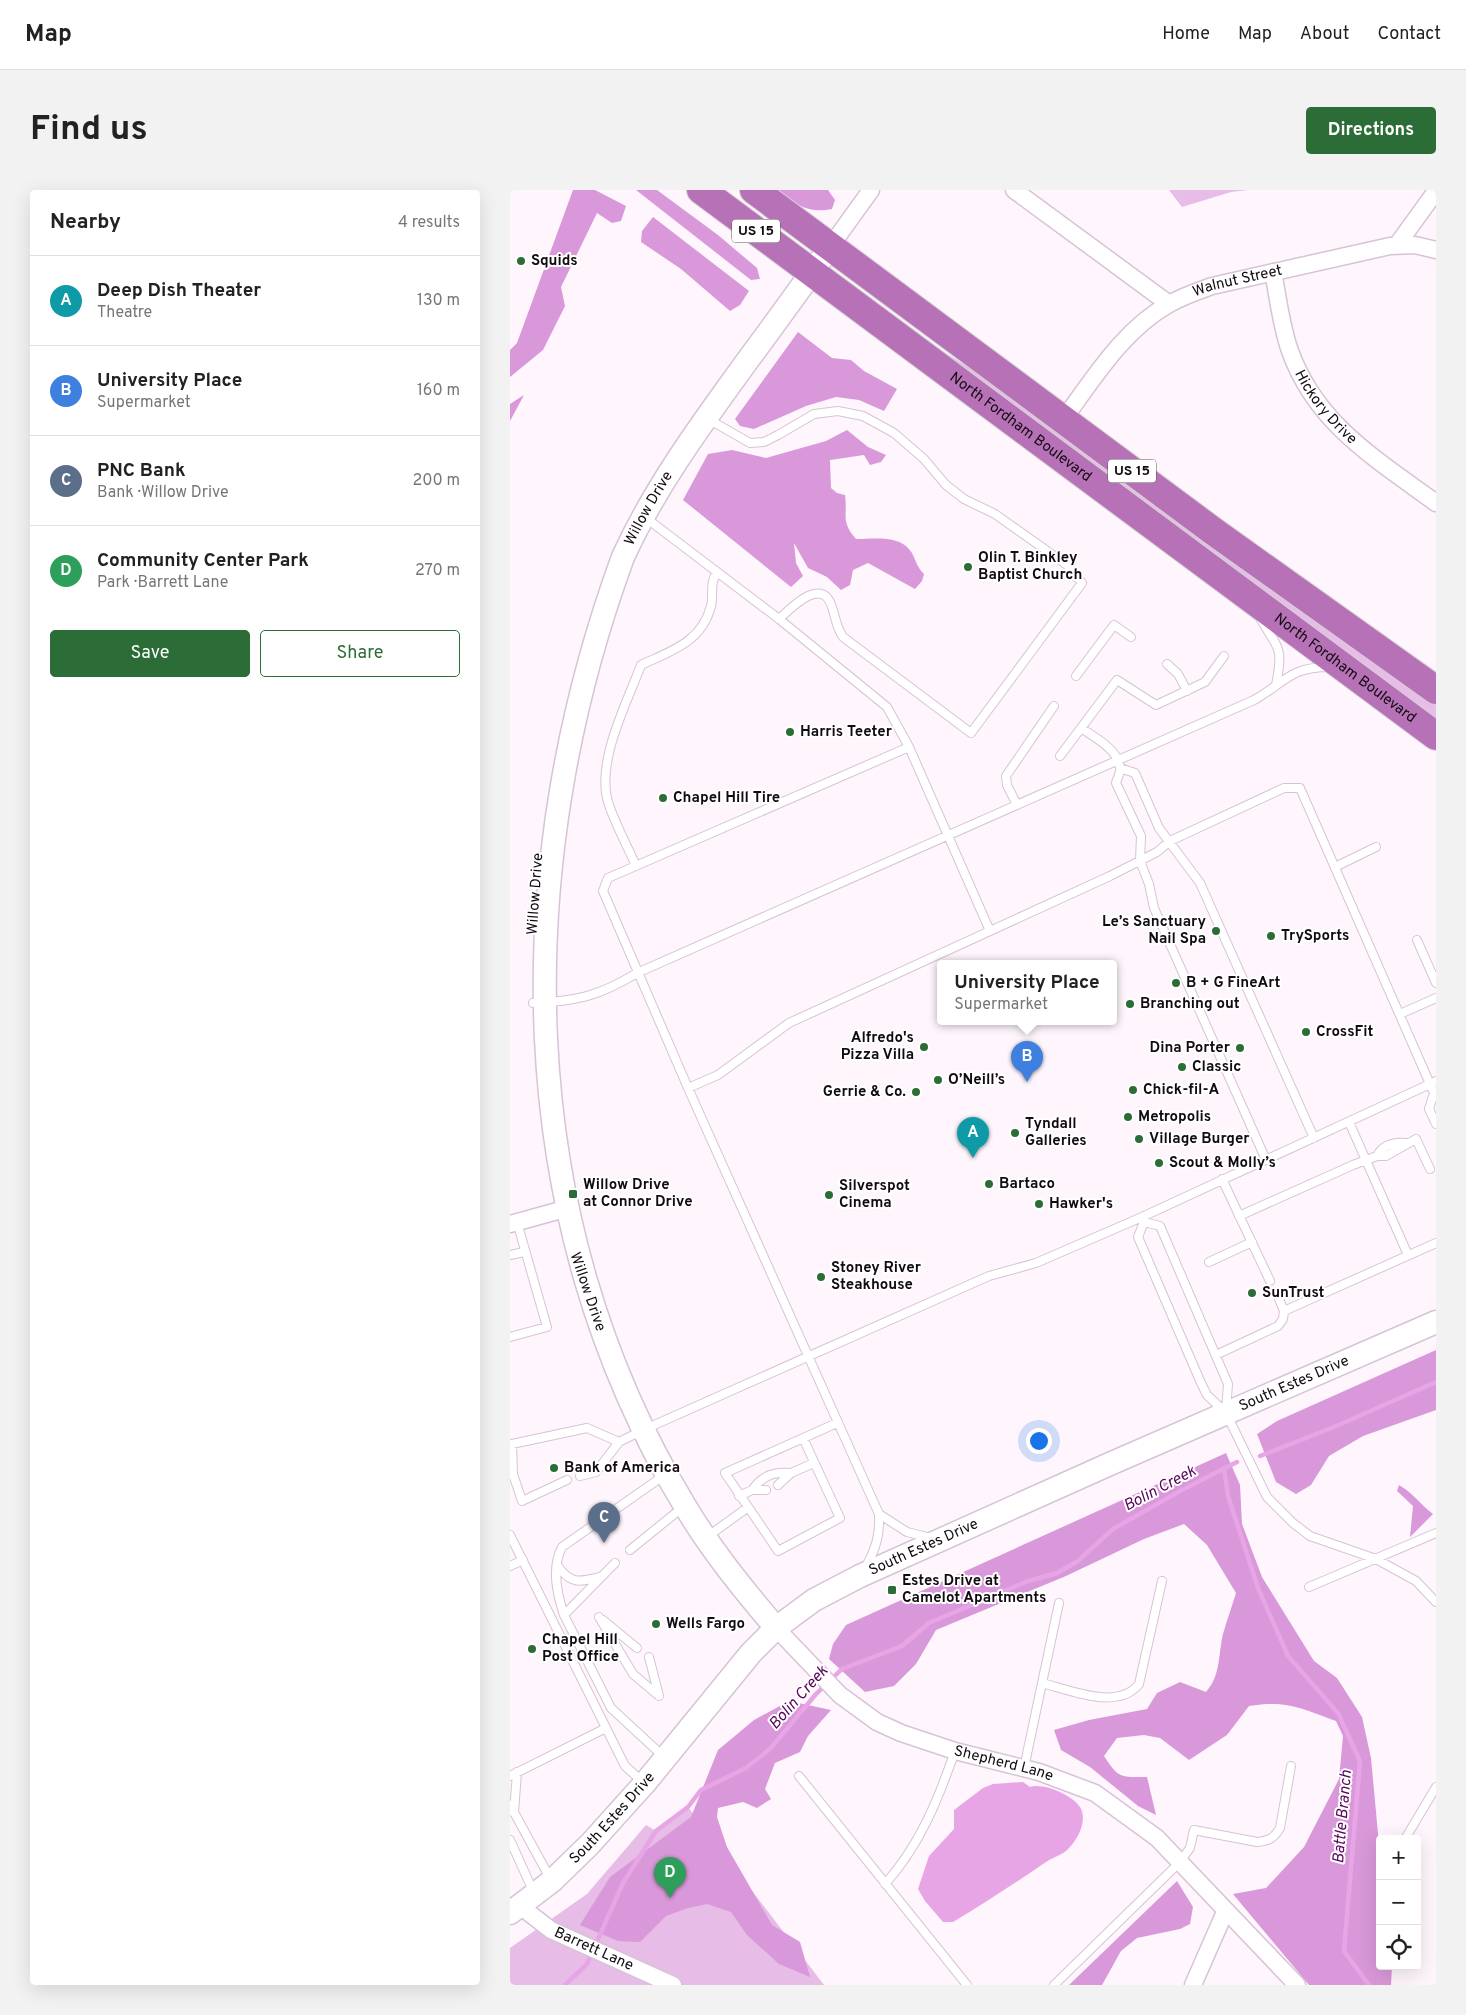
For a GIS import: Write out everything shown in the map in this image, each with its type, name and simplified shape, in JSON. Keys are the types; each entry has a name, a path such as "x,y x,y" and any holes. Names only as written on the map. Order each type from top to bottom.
{"highway":[{"name":"North Fordham Boulevard","path":"701,190 1436,736"},
{"name":"North Fordham Boulevard","path":"754,190 1213,531 1436,690"}],"street":[{"name":"Willow Drive","path":"776,1628 705,1538 684,1506 643,1430 592,1311 561,1210 540,1097 533,1003 533,934 537,866 558,752 572,701 606,598 643,516 706,418 871,190"},
{"path":"1014,190 1169,304"},
{"path":"1397,245 1436,191"},
{"name":"Walnut Street","path":"1063,420 1130,334 1169,304 1212,286 1397,245 1415,245 1436,250"},
{"name":"Hickory Drive","path":"1272,272 1290,350 1306,386 1334,424 1357,445 1436,503"},
{"path":"514,1223 561,1210"},
{"name":"South Estes Drive","path":"529,1899 590,1844 645,1783 729,1678 776,1628 814,1600 860,1576 1226,1412 1436,1322"},
{"name":"Shepherd Lane","path":"776,1628 840,1695 877,1722 900,1733 955,1751 1024,1768 1095,1793 1157,1838 1225,1912 1297,1985"},
{"name":"Barrett Lane","path":"529,1899 551,1930 673,1985"},
{"path":"1193,1985 1225,1912"}],"lane":[{"path":"706,418 750,442 764,442 814,414 838,411 863,416 894,433 924,459 946,485 964,499 995,514 1067,565 1082,583 971,733 843,637 836,626 832,606 824,596 807,595 779,619"},
{"path":"643,516 779,619 881,700 894,716 909,747 990,931"},
{"path":"636,866 608,801 606,781 609,752 641,665 695,637 709,613 712,582 717,572"},
{"path":"1249,598 1275,638 1280,651 1280,665 1276,685"},
{"path":"1076,676 1114,625 1131,637"},
{"path":"1060,756 1117,680 1156,706 1205,682 1224,656"},
{"path":"1167,664 1178,674 1187,691"},
{"path":"533,1003 587,998 616,986 637,973 1018,805 1119,764 1254,700 1289,675 1304,668 1344,667"},
{"path":"1018,805 1007,785 1006,776 1054,706"},
{"path":"1081,728 1112,751 1119,764 1135,773 1159,828 1200,883 1314,1138"},
{"path":"860,1576 875,1550 879,1536 879,1514 807,1357 637,973 603,891 608,878 909,747"},
{"path":"1119,764 1116,783 1141,836 1140,861 1149,884 1154,908 1266,1160"},
{"path":"688,1088 718,1074 789,1023 1140,861 1157,852 1170,841 1284,788 1300,788 1400,1014 1433,1082 1435,1093 1429,1109 1436,1124"},
{"path":"1335,867 1376,847"},
{"path":"1417,940 1436,983"},
{"path":"1400,1014 1436,998"},
{"path":"580,1476 596,1472 619,1442 643,1430 989,1276 1036,1263 1143,1219 1222,1179 1433,1082"},
{"path":"1349,1122 1408,1255"},
{"path":"1239,1216 1366,1160 1377,1156 1386,1156 1416,1139 1430,1169"},
{"path":"1222,1179 1270,1281"},
{"path":"1143,1219 1160,1226 1216,1355 1228,1384 1226,1412"},
{"path":"1143,1219 1138,1237 1207,1395 1226,1412 1267,1497 1293,1523 1310,1536 1326,1544 1376,1559 1416,1581 1436,1602"},
{"path":"510,1336 547,1327 514,1223"},
{"path":"1208,1262 1252,1242"},
{"path":"1284,1311 1436,1243"},
{"path":"510,1256 524,1252"},
{"path":"1216,1355 1278,1326 1283,1319 1284,1311 1279,1300"},
{"path":"803,1438 840,1518 778,1551 725,1473 803,1438 837,1423"},
{"path":"567,1480 522,1501 513,1474 512,1444 587,1428 619,1442"},
{"path":"778,1485 791,1473 814,1463"},
{"path":"752,1490 761,1478 775,1472 791,1473"},
{"path":"664,1758 610,1708 559,1602 557,1566 562,1548 576,1536 666,1474"},
{"path":"739,1496 752,1490 766,1490"},
{"path":"630,1550 684,1506"},
{"path":"705,1538 747,1508"},
{"path":"879,1514 907,1532 939,1541"},
{"path":"1309,1587 1436,1533"},
{"path":"510,1535 625,1766 645,1783"},
{"path":"510,1566 523,1560"},
{"path":"564,1615 600,1576 615,1563"},
{"path":"557,1566 564,1575 575,1581 600,1576"},
{"path":"1042,1683 1096,1696 1124,1696 1134,1691 1140,1684 1162,1581"},
{"path":"1024,1768 1059,1603"},
{"path":"637,1648 599,1617 633,1674 659,1696 649,1657"},
{"path":"529,1899 514,1813 513,1774 606,1728"},
{"path":"885,1884 898,1870 922,1833 939,1795 955,1751"},
{"path":"1054,1985 1180,1863 1190,1848 1194,1830 1257,1842 1268,1842 1276,1836 1280,1828 1291,1766"},
{"path":"799,1776 967,1985"},
{"path":"1407,1835 1436,1786"},
{"path":"510,1805 514,1813"},
{"path":"510,1840 529,1899"}],"shaded area":[{"path":"573,190 595,190 626,206 621,221 612,223 597,213 561,287 565,306 543,350 510,377 510,350 517,343"},
{"path":"636,190 657,190 718,235 757,268 760,279 751,280"},
{"path":"776,190 828,190 835,200 832,209 809,209 802,207"},
{"path":"1169,190 1248,190 1231,192 1182,207"},
{"path":"653,217 749,291 740,305 730,311 681,269 641,242 642,231"},
{"path":"843,280 848,281 944,352 1028,404 1436,699 1436,727"},
{"path":"798,332 832,358 851,360 864,371 897,389 884,411 859,400 836,397 806,406 754,429 740,426 735,419"},
{"path":"524,395 510,421 510,404"},
{"path":"847,430 868,447 886,455 881,462 870,465 864,455 830,460 831,488 837,493 845,495 846,522 856,539 879,538 894,540 907,547 912,553 924,574 922,581 915,589 868,563 853,570 850,585 841,590 827,577 808,568 794,543 796,563 803,576 791,587 683,500 708,454 732,450 766,458 826,441"},
{"path":"1436,1350 1436,1410 1363,1436 1329,1456 1311,1485 1296,1494 1276,1482 1257,1434 1277,1421"},
{"path":"1226,1453 1240,1485 1242,1524 1262,1577 1314,1661 1337,1678 1362,1717 1371,1758 1378,1835 1376,1835 1376,1970 1392,1970 1391,1985 1309,1985 1233,1894 1266,1888 1304,1847 1339,1779 1343,1736 1336,1721 1293,1706 1262,1704 1249,1706 1227,1735 1189,1760 1160,1738 1144,1735 1117,1738 1104,1756 1113,1769 1121,1775 1147,1777 1156,1815 1138,1806 1090,1767 1061,1750 1054,1730 1089,1720 1147,1709 1157,1693 1180,1682 1206,1692 1211,1685 1217,1672 1223,1634 1236,1593 1207,1545 1184,1524 1144,1539 1066,1576 936,1630 916,1664 894,1686 865,1692 829,1659 833,1644 846,1625"},
{"path":"1399,1485 1433,1514 1410,1537 1413,1506 1397,1491"},
{"path":"789,1701 831,1710 808,1736 800,1752 775,1763 765,1789 771,1799 757,1808 743,1802 718,1808 717,1817 727,1847 772,1925 800,1942 810,1977 779,1964 747,1935 731,1912 707,1904 666,1916 640,1942 618,1941 580,1925 610,1877 691,1817 718,1750 754,1720"},
{"path":"1023,1782 1030,1787 1042,1786 1057,1791 1076,1802 1080,1807 1083,1818 1076,1840 1064,1852 977,1908 953,1922 943,1922 925,1901 918,1889 929,1856 954,1829 954,1810 983,1788 993,1784"},
{"path":"688,1807 824,1985 510,1985 510,1948 587,1894 646,1825 656,1831"},
{"path":"1177,1881 1193,1907 1190,1924 1180,1929 1137,1938 1121,1951 1102,1985 1069,1985"}],"waterway":[{"name":"Bolin Creek","path":"1260,1456 1334,1427 1436,1382"},
{"name":"Bolin Creek","path":"565,1985 587,1964 623,1883 656,1831 688,1807 701,1790 746,1768 770,1749 816,1694 842,1669 902,1646 929,1623 1028,1581 1057,1573 1078,1561 1113,1529 1182,1490 1237,1462"},
{"name":"Battle Branch","path":"1224,1468 1228,1496 1258,1588 1288,1656 1338,1713 1360,1761 1344,1951 1369,1985"}],"place":[{"name":"Squids","path":"521,261"},
{"name":"Olin T. Binkley Baptist Church","path":"968,567"},
{"name":"Harris Teeter","path":"790,732"},
{"name":"Chapel Hill Tire","path":"663,798"},
{"name":"Le’s Sanctuary Nail Spa","path":"1216,931"},
{"name":"TrySports","path":"1271,936"},
{"name":"B + G FineArt","path":"1176,983"},
{"name":"Branching out","path":"1130,1004"},
{"name":"CrossFit","path":"1306,1032"},
{"name":"Alfredo's Pizza Villa","path":"924,1047"},
{"name":"Dina Porter","path":"1240,1048"},
{"name":"Classic","path":"1182,1067"},
{"name":"O’Neill’s","path":"938,1080"},
{"name":"University Place","path":"1027,1082"},
{"name":"Chick-fil-A","path":"1133,1090"},
{"name":"Gerrie & Co.","path":"916,1092"},
{"name":"Metropolis","path":"1128,1117"},
{"name":"Tyndall Galleries","path":"1015,1133"},
{"name":"Village Burger","path":"1139,1139"},
{"name":"Deep Dish Theater","path":"973,1158"},
{"name":"Scout & Molly’s","path":"1159,1163"},
{"name":"Bartaco","path":"989,1184"},
{"name":"Willow Drive at Connor Drive","path":"573,1194"},
{"name":"Silverspot Cinema","path":"829,1195"},
{"name":"Hawker's","path":"1039,1204"},
{"name":"Stoney River Steakhouse","path":"821,1277"},
{"name":"SunTrust","path":"1252,1293"},
{"name":"Bank of America","path":"554,1468"},
{"name":"PNC Bank","path":"604,1543"},
{"name":"Estes Drive at Camelot Apartments","path":"892,1590"},
{"name":"Wells Fargo","path":"656,1624"},
{"name":"Chapel Hill Post Office","path":"532,1649"},
{"name":"Community Center Park","path":"670,1898"}]}
